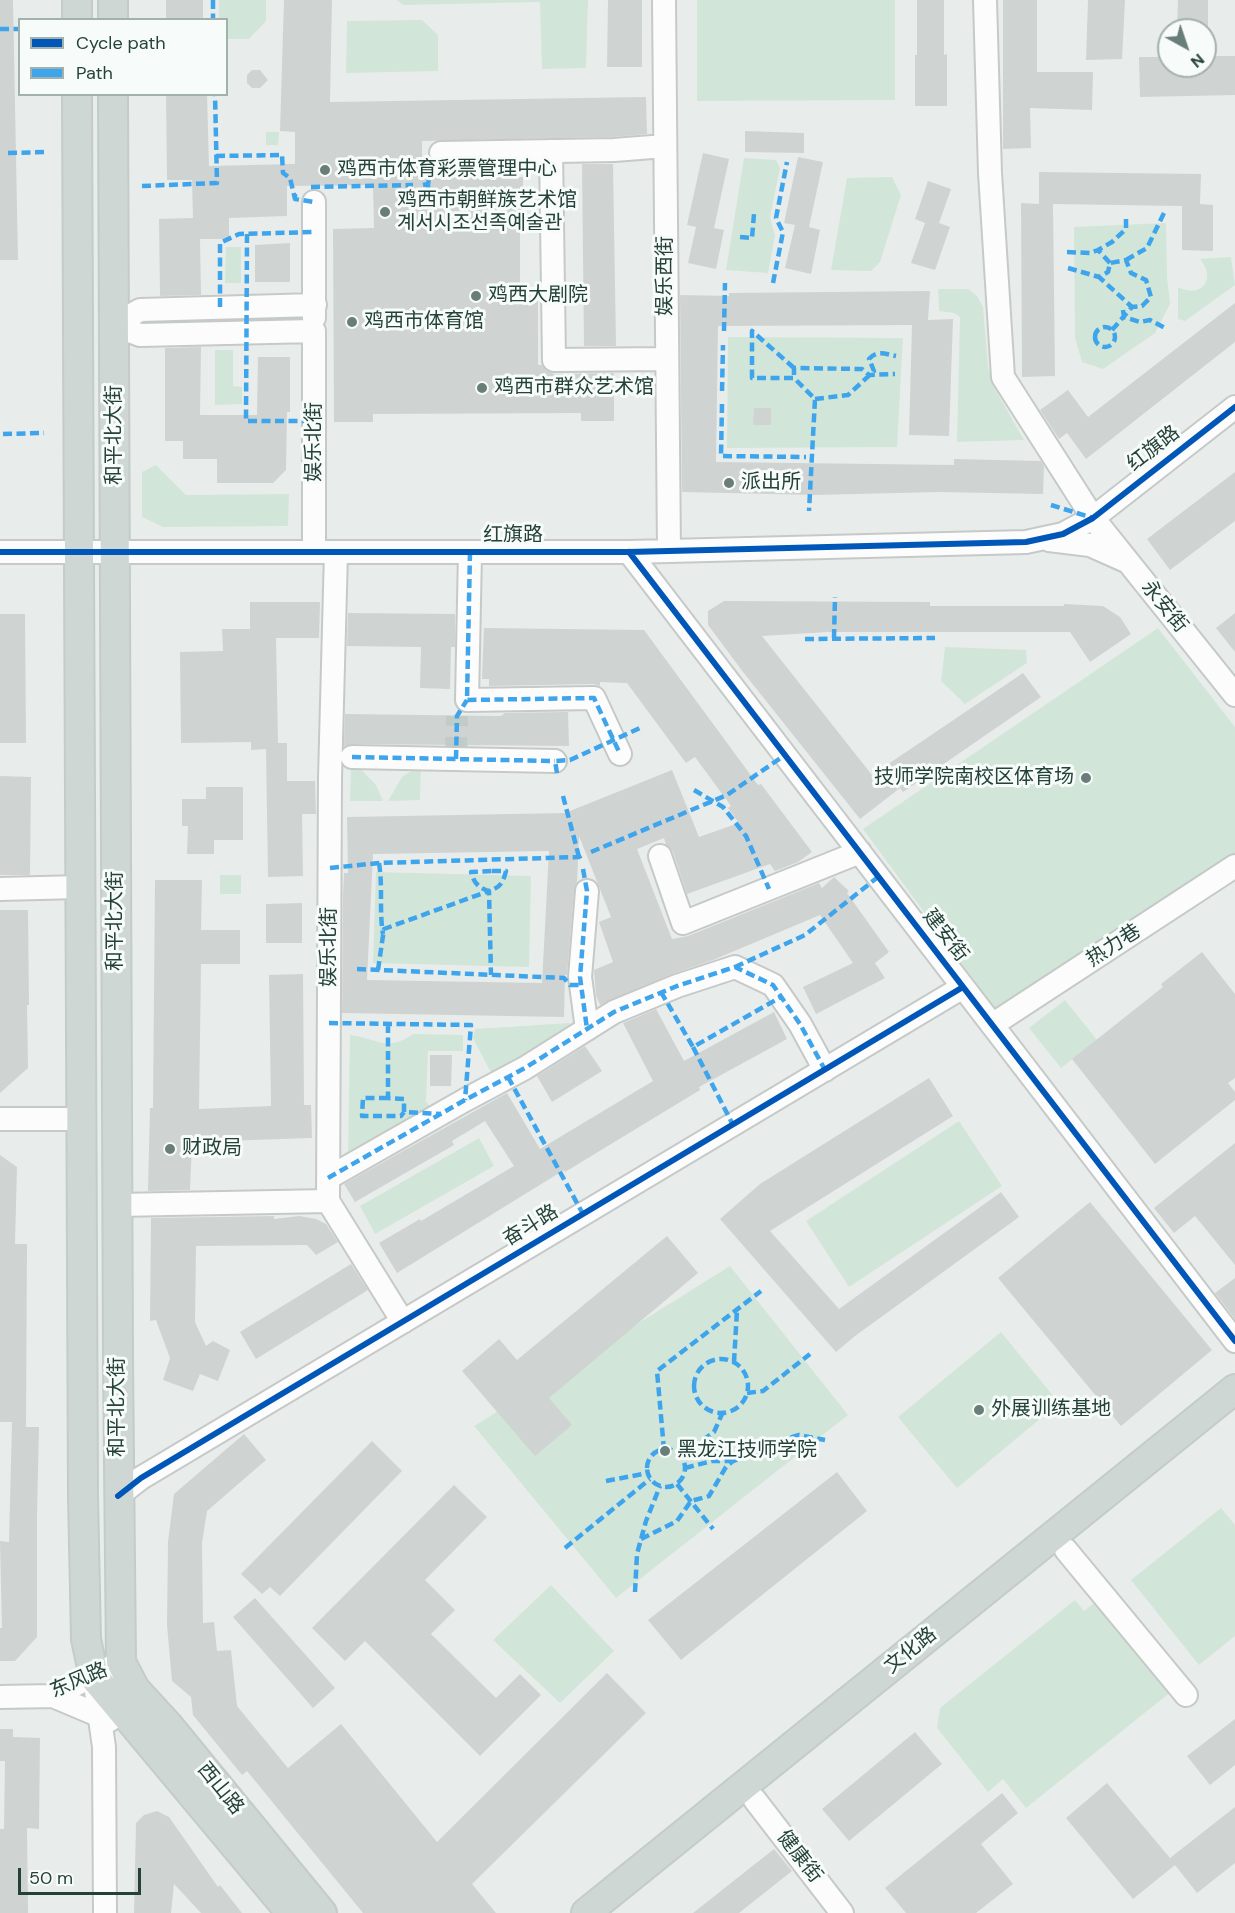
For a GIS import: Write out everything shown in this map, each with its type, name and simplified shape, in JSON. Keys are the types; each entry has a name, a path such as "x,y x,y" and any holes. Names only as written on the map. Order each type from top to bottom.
{"main road":[{"path":"77,0 77,18"},
{"path":"113,0 113,18"},
{"name":"和平北大街","path":"77,96 85,1615 86,1639 113,1693"},
{"name":"和平北大街","path":"113,1693 118,1496 114,96"},
{"name":"文化路","path":"616,1913 1235,1389"},
{"name":"文化路","path":"586,1913 763,1787 1066,1550 1235,1413"},
{"name":"西山路","path":"113,1693 142,1734 291,1913"},
{"name":"西山路","path":"113,1693 168,1725 322,1913"}],"street":[{"name":"娱乐西街","path":"664,0 669,551"},
{"name":"永安街","path":"985,0 990,173 1003,377 1094,518 1235,695"},
{"path":"441,153 614,150 665,146"},
{"path":"551,151 554,360 667,359"},
{"name":"娱乐北街","path":"314,202 314,331 325,552 330,790 328,1202"},
{"path":"114,324 140,310 315,305"},
{"path":"114,324 140,335 314,331"},
{"name":"红旗路","path":"0,552 629,552 1033,540 1063,534 1094,518 1235,407"},
{"path":"1033,540 1090,545 1129,562"},
{"path":"470,552 462,708 594,698 620,754"},
{"name":"建安街","path":"629,552 1235,1341"},
{"path":"352,757 555,761"},
{"path":"660,856 683,923 860,852"},
{"name":"热力巷","path":"993,1025 1235,866"},
{"path":"0,889 81,887"},
{"path":"587,891 580,977 587,1029"},
{"path":"328,1178 525,1068 614,1012 661,992 735,967 773,985 800,1024 825,1070"},
{"name":"奋斗路","path":"118,1496 141,1478 963,987"},
{"path":"0,1119 81,1119"},
{"path":"117,1205 328,1202 403,1322"},
{"path":"1066,1550 1186,1695"},
{"path":"53,1696 113,1693"},
{"name":"东风路","path":"0,1697 113,1693"},
{"name":"和平北大街","path":"105,1913 104,1747 113,1693"},
{"name":"健康街","path":"763,1787 842,1913"}],"green space":[{"path":"219,0 266,0 266,21 249,39 228,39 228,18 219,18"},
{"path":"397,0 588,0 586,68 542,69 540,2 403,5"},
{"path":"697,0 895,0 895,100 697,101"},
{"path":"422,20 438,35 438,71 346,73 347,21"},
{"path":"266,132 279,132 278,145 266,145"},
{"path":"744,158 776,160 780,168 770,217 775,236 768,273 726,270"},
{"path":"892,177 901,195 880,262 871,271 831,270 847,178"},
{"path":"1166,223 1170,304 1155,333 1103,369 1082,362 1075,338 1074,227"},
{"path":"226,247 241,247 241,283 225,283"},
{"path":"1231,257 1235,285 1185,321 1178,319 1178,287 1186,290 1200,289 1207,280 1205,266 1200,259"},
{"path":"938,289 968,289 977,296 983,307 988,367 995,389 1024,440 957,442 960,317 954,313 939,311"},
{"path":"728,337 903,338 897,447 727,448"},
{"path":"215,350 233,350 233,386 242,387 242,404 215,405"},
{"path":"156,465 186,495 289,494 288,526 163,527 142,517 142,472"},
{"name":"技师学院南校区体育场","path":"1158,628 1235,727 1235,859 999,1014 863,829"},
{"path":"945,647 1026,650 1027,663 965,704 941,681"},
{"path":"351,764 356,764 376,785 383,801 350,801"},
{"path":"421,765 420,800 388,801 402,777"},
{"path":"376,872 531,876 529,967 373,963"},
{"path":"220,875 241,875 241,894 220,894"},
{"path":"1065,1000 1097,1040 1061,1068 1029,1028"},
{"path":"570,1023 562,1040 498,1074 490,1071 473,1038 475,1029"},
{"path":"413,1034 463,1035 463,1051 428,1051 426,1102 433,1109 348,1156 350,1035 382,1043 395,1043"},
{"path":"959,1121 1002,1186 849,1287 806,1221"},
{"path":"479,1138 494,1166 375,1234 360,1206"},
{"path":"730,1266 848,1415 616,1598 474,1426"},
{"name":"外展训练基地","path":"1001,1332 1059,1403 957,1488 898,1417"},
{"path":"1221,1508 1235,1525 1235,1636 1199,1665 1131,1580"},
{"path":"551,1585 614,1651 560,1703 493,1640"},
{"path":"1075,1600 1084,1611 1098,1600 1172,1691 1026,1808 1003,1779 988,1792 937,1728 940,1708"}],"building":[{"path":"0,0 13,0 18,260 0,260"},
{"path":"166,0 203,0 203,18 166,18"},
{"path":"284,0 332,0 330,102 646,97 647,134 613,137 422,141 422,177 523,177 523,217 520,217 520,298 538,298 538,365 542,365 554,374 614,373 614,421 581,421 581,413 373,414 373,422 334,422 333,229 374,228 373,185 287,186 287,216 229,218 229,239 200,239 201,295 160,296 159,219 193,218 192,180 167,180 166,96 207,96 209,166 295,164 295,132 280,131"},
{"path":"608,0 642,0 642,67 607,67"},
{"path":"917,0 944,0 947,106 915,106"},
{"path":"1003,0 1037,0 1037,72 1093,72 1092,110 1030,108 1031,148 1003,149"},
{"path":"1088,0 1125,0 1122,59 1086,60"},
{"path":"1178,0 1208,0 1208,18 1177,18"},
{"path":"1217,56 1235,56 1235,95 1140,97 1139,57 1157,57 1157,78 1217,78"},
{"path":"252,70 260,70 268,80 260,88 252,88 247,83 247,75"},
{"path":"745,131 804,133 804,153 745,152"},
{"path":"703,153 729,159 714,228 724,230 716,269 688,263 696,227 687,225"},
{"path":"798,157 823,162 809,227 820,230 811,274 785,268 795,225 784,223"},
{"path":"582,164 613,164 616,346 584,346"},
{"path":"1039,172 1201,174 1200,204 1213,205 1213,251 1182,250 1182,206 1053,204 1055,376 1022,377 1021,203 1039,204"},
{"path":"928,181 951,189 939,223 950,227 935,270 911,263 925,223 915,219"},
{"path":"290,243 290,282 255,282 255,245"},
{"path":"930,291 928,320 953,319 949,436 909,435 912,325 718,326 716,462 954,465 954,459 1041,461 1044,466 1043,494 939,492 814,495 682,492 680,295"},
{"path":"1235,303 1235,342 1086,459 1067,433 1059,439 1040,410 1068,390 1088,417"},
{"path":"201,347 200,415 257,415 258,357 290,357 290,412 287,412 286,470 273,483 217,483 217,459 183,459 183,441 165,441 165,348"},
{"path":"754,408 771,408 771,425 753,425"},
{"path":"1235,472 1235,521 1170,570 1147,539"},
{"path":"724,601 930,602 930,606 1064,606 1064,604 1103,606 1120,617 1131,634 1090,662 1070,632 828,632 762,636 872,775 1023,673 1041,697 903,792 900,788 860,819 708,625 708,611"},
{"path":"250,602 320,602 319,638 276,638 278,743 287,743 287,781 315,781 316,814 302,814 303,876 268,877 266,749 251,750 251,742 181,743 180,652 223,651 222,629 250,629"},
{"path":"348,613 455,614 455,647 451,647 450,689 420,688 421,647 347,646"},
{"path":"1235,613 1235,652 1216,628"},
{"path":"0,614 25,614 26,743 0,743"},
{"path":"484,628 644,630 758,785 761,784 812,852 798,862 775,871 770,864 687,894 673,852 666,845 664,838 637,849 672,939 688,936 819,883 822,888 834,877 849,891 847,893 889,952 875,963 885,978 816,1014 803,987 853,963 820,915 600,1005 596,995 594,970 613,962 599,922 611,917 579,836 577,882 574,890 567,975 565,975 564,1017 342,1013 343,895 344,873 348,873 347,817 565,813 672,770 699,837 739,823 728,808 731,806 695,757 686,763 627,683 600,682 600,686 594,684 489,686 489,679 482,679","holes":["549,851 542,983 367,980 373,854"]},
{"path":"568,712 569,746 352,744 344,746 345,714 501,716 505,713"},
{"path":"0,776 31,777 30,875 0,875"},
{"path":"206,787 243,787 243,840 214,840 214,854 187,854 188,826 182,826 182,799 206,799"},
{"path":"155,880 202,880 201,930 240,930 240,964 201,964 199,1109 271,1106 269,975 303,974 304,1105 311,1105 312,1138 192,1142 190,1190 148,1191 150,1108 153,1108"},
{"path":"302,903 302,943 266,943 266,904"},
{"path":"0,910 28,910 29,1005 27,1005 28,1068 0,1093"},
{"path":"1202,952 1235,994 1235,1078 1228,1083 1235,1092 1235,1100 1155,1164 1072,1059 1163,987 1161,984"},
{"path":"656,1009 684,1061 774,1012 787,1039 699,1087 700,1090 565,1172 564,1170 397,1273 379,1243 514,1166 485,1121 452,1141 454,1145 355,1202 344,1184 507,1093 540,1149 653,1081 623,1023"},
{"path":"585,1046 602,1071 552,1102 537,1076"},
{"path":"430,1055 452,1055 451,1086 430,1086"},
{"path":"929,1078 953,1116 770,1231 839,1309 1001,1192 1019,1217 836,1352 720,1219 760,1184"},
{"path":"1235,1143 1235,1265 1195,1216 1174,1233 1154,1208"},
{"path":"0,1155 17,1167 15,1244 27,1244 26,1427 39,1427 37,1637 15,1661 0,1661 0,1628 2,1628 0,1541 9,1542 12,1422 0,1422"},
{"path":"1090,1202 1212,1350 1121,1426 998,1278"},
{"path":"274,1216 274,1219 299,1216 316,1219 326,1224 338,1242 316,1255 307,1245 196,1246 195,1322 206,1346 213,1341 230,1350 218,1381 200,1374 193,1391 163,1380 170,1358 156,1320 150,1321 151,1218"},
{"path":"667,1236 698,1273 549,1398 572,1425 535,1456 462,1371 499,1339 517,1360"},
{"path":"351,1264 368,1290 256,1359 240,1332"},
{"path":"1235,1278 1235,1319 1215,1293"},
{"path":"244,1434 266,1460 207,1511 202,1543 203,1623 214,1622 217,1651 231,1650 237,1706 288,1768 341,1724 437,1842 607,1673 646,1713 472,1884 496,1913 363,1913 247,1771 242,1775 193,1715 191,1697 172,1681 167,1625 168,1542 174,1494"},
{"path":"372,1441 402,1471 280,1596 270,1587 262,1594 241,1574"},
{"path":"837,1472 867,1511 681,1660 648,1620"},
{"path":"454,1485 487,1517 425,1580 455,1610 431,1634 496,1698 520,1674 541,1695 480,1756 365,1641 345,1661 312,1628"},
{"path":"255,1598 335,1688 313,1708 233,1617"},
{"path":"1235,1719 1235,1765 1210,1785 1187,1756"},
{"path":"0,1729 13,1729 13,1737 40,1738 39,1829 27,1828 28,1913 0,1913 0,1829 4,1829 5,1761 0,1761"},
{"path":"915,1732 942,1764 849,1841 822,1809"},
{"path":"1107,1783 1170,1858 1235,1807 1235,1863 1197,1893 1175,1865 1133,1899 1066,1818"},
{"path":"1002,1793 1018,1813 981,1844 1013,1884 976,1913 906,1913 885,1888"},
{"path":"157,1811 169,1817 218,1887 220,1885 242,1913 201,1913 174,1884 171,1913 134,1913 136,1823 144,1815"},
{"path":"774,1849 792,1871 739,1913 693,1913"}],"tunnel":[{"path":"456,759 457,716"}],"marked path":[{"path":"213,0 213,18"},
{"path":"0,29 18,29"},
{"path":"142,186 217,183 215,96"},
{"path":"8,153 47,152"},
{"path":"216,156 282,155 283,173 290,178 295,199"},
{"path":"423,185 428,184 432,162 471,161"},
{"path":"773,283 783,232 776,218 787,162"},
{"path":"428,184 429,216"},
{"path":"311,187 413,185"},
{"path":"295,194 295,199 314,202"},
{"path":"1126,260 1147,248 1164,213"},
{"path":"740,237 752,238 754,214"},
{"path":"1110,263 1098,250 1112,242 1126,229 1126,215"},
{"path":"220,307 220,243 239,234 314,232"},
{"path":"247,234 246,421 315,421"},
{"path":"1067,252 1090,253 1098,250"},
{"path":"1112,330 1132,307 1142,306 1151,297 1146,280 1131,273 1126,260 1110,263 1108,272 1099,277 1132,307"},
{"path":"1068,268 1099,277"},
{"path":"724,331 725,283"},
{"path":"1123,310 1124,317 1140,322 1150,320 1165,328"},
{"path":"1105,327 1112,330 1115,337 1112,344 1105,347 1098,344 1095,337 1098,330 1105,327"},
{"path":"794,368 752,331 752,378 794,378 815,399 809,511"},
{"path":"722,391 723,345"},
{"path":"815,399 848,395 874,371 869,359 872,356 881,353 896,356"},
{"path":"794,375 794,368 862,369 869,375 895,374"},
{"path":"722,404 721,456 806,457"},
{"path":"3,434 44,433"},
{"path":"1051,505 1093,518"},
{"path":"470,552 467,700 594,698 620,754"},
{"path":"834,638 835,597"},
{"path":"805,639 935,638"},
{"path":"456,759 457,716 467,700"},
{"path":"557,773 555,761 570,760 640,728"},
{"path":"591,852 727,795 785,755"},
{"path":"352,757 555,761"},
{"path":"694,790 723,807 746,836 769,889"},
{"path":"563,796 579,857"},
{"path":"330,868 379,863 579,857 584,854"},
{"path":"379,863 383,934"},
{"path":"583,869 587,891 580,977 587,1029"},
{"path":"492,871 506,871 500,884 488,891 477,884 471,872 492,871"},
{"path":"735,967 805,935 878,877"},
{"path":"378,970 384,929 489,891 491,975"},
{"path":"328,1178 525,1068 614,1012 677,986 735,967 773,985 800,1024 825,1070"},
{"path":"357,969 564,978 570,985 581,985"},
{"path":"661,992 693,1047 781,997"},
{"path":"329,1023 471,1025 465,1100"},
{"path":"388,1024 388,1098 404,1099 404,1112 441,1114"},
{"path":"693,1047 733,1125"},
{"path":"508,1077 583,1214"},
{"path":"388,1098 363,1098 362,1116 401,1116 404,1112"},
{"path":"664,1450 657,1371 761,1291"},
{"path":"734,1362 737,1310"},
{"path":"747,1393 763,1391 810,1354"},
{"path":"716,1359 726,1359 736,1363 744,1371 748,1386 744,1401 736,1409 726,1413 716,1413 706,1409 698,1401 694,1391 694,1381 698,1371 706,1363 716,1359"},
{"path":"681,1456 714,1432 722,1414"},
{"path":"641,1539 677,1521 691,1501 709,1496 726,1467 733,1461 755,1454 778,1441 799,1435 825,1440"},
{"path":"666,1449 679,1455 685,1468 679,1481 666,1487 653,1481 647,1468 653,1455 666,1449"},
{"path":"685,1468 712,1461 733,1461"},
{"path":"606,1481 648,1473"},
{"path":"565,1548 650,1479"},
{"path":"677,1484 713,1529"},
{"path":"635,1592 637,1554 646,1521 660,1486"}],"cycle path":[{"path":"0,552 629,552 1026,542 1063,534 1093,518 1235,407"},
{"path":"629,552 1235,1341"},
{"path":"118,1496 141,1478 963,987"}],"place":[{"name":"鸡西市体育彩票管理中心","path":"325,170"},
{"name":"鸡西市朝鲜族艺术馆 계서시조선족예술관","path":"385,212"},
{"name":"鸡西大剧院","path":"476,296"},
{"name":"鸡西市体育馆","path":"352,322"},
{"name":"鸡西市群众艺术馆","path":"482,388"},
{"name":"派出所","path":"729,483"},
{"name":"技师学院南校区体育场","path":"1086,778"},
{"name":"财政局","path":"170,1149"},
{"name":"外展训练基地","path":"979,1410"},
{"name":"黑龙江技师学院","path":"665,1451"}]}
